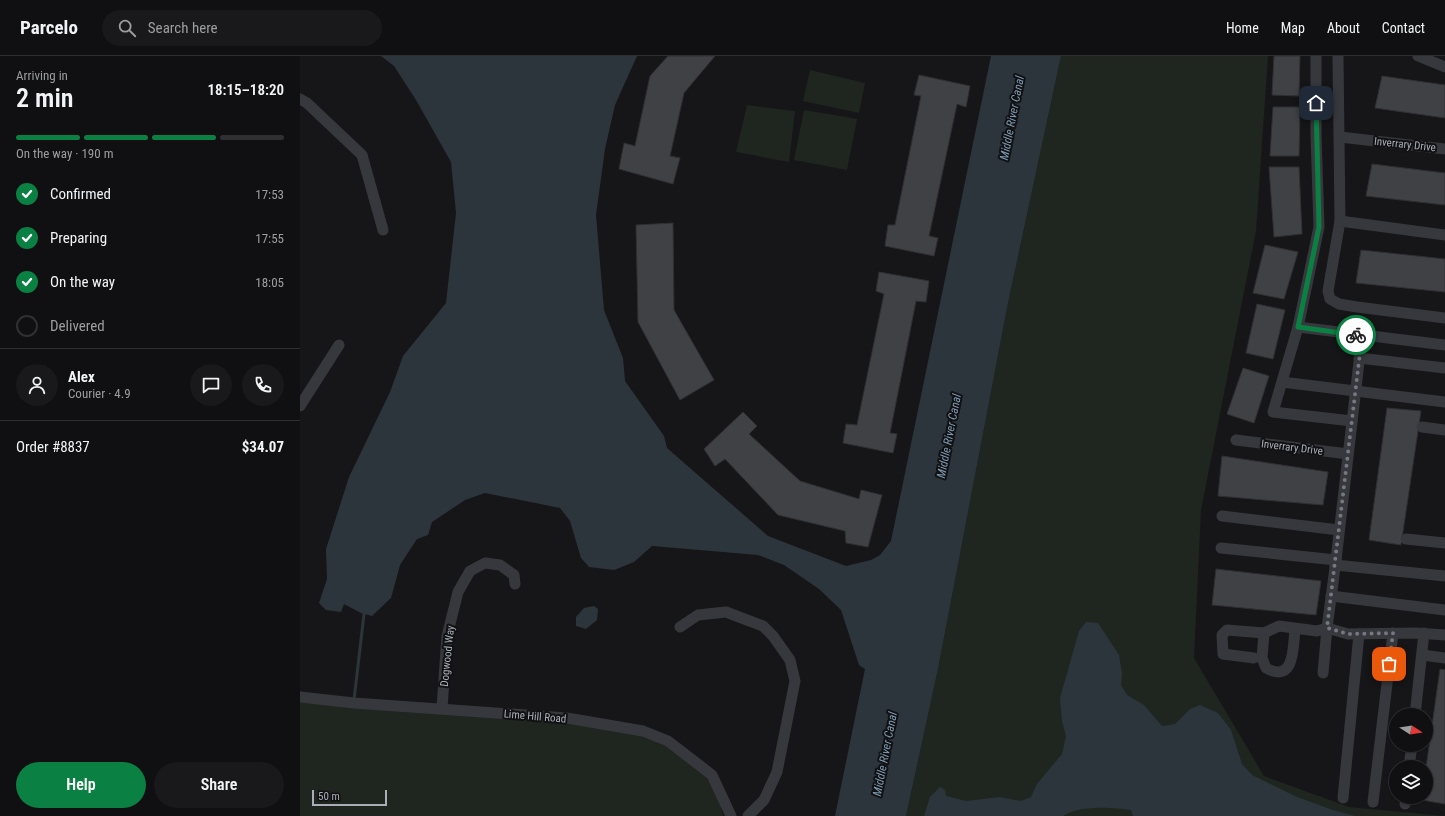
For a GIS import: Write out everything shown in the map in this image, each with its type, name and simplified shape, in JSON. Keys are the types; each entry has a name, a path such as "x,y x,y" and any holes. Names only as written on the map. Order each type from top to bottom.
{"street":[{"path":"1316,56 1316,135 1319,227 1298,327 1273,412 1352,421"},
{"path":"1338,56 1340,221 1328,291 1330,299 1339,304 1357,307 1445,318"},
{"path":"1418,56 1445,67"},
{"path":"300,99 307,102 362,155 382,230"},
{"name":"Inverrary Drive","path":"1340,137 1445,148"},
{"path":"1340,221 1445,235"},
{"path":"1298,327 1445,345"},
{"path":"1323,673 1362,336"},
{"path":"300,406 339,345"},
{"path":"1359,358 1445,368"},
{"path":"1282,382 1445,402"},
{"path":"1422,427 1445,430"},
{"name":"Inverrary Drive","path":"1236,440 1348,454"},
{"path":"1222,516 1339,530"},
{"path":"1406,539 1445,543"},
{"path":"1221,548 1445,576"},
{"name":"Dogwood Way","path":"442,708 447,636 458,592 470,570 485,563 500,565 514,574 515,584"},
{"path":"1331,596 1445,610"},
{"path":"680,627 698,614 726,612 763,626 773,636 790,660 795,681 776,772 764,800 748,816"},
{"path":"1254,658 1223,654 1222,635 1227,630 1264,633 1280,626 1317,631 1327,628 1348,634 1424,633 1445,635"},
{"path":"1264,633 1263,663 1266,668 1277,672 1283,671 1291,661 1295,629"},
{"path":"1373,802 1393,633"},
{"path":"1416,708 1424,633"},
{"path":"1343,798 1359,634"},
{"path":"1422,655 1445,658"},
{"name":"Lime Hill Road","path":"300,697 354,703 567,718 643,731 668,741 712,775 731,816"}],"shaded area":[{"path":"1061,56 1268,56 1256,231 1201,510 1194,658 1264,776 1349,807 1445,816 906,816 938,669 1008,303"},
{"path":"810,70 865,83 859,113 803,101"},
{"path":"747,105 795,111 789,162 736,152"},
{"path":"804,110 857,119 847,170 794,160"},
{"path":"300,697 442,708 643,731 712,775 723,816 300,816"}],"water":[{"name":"Middle River Canal","path":"381,56 637,56 615,105 605,149 596,215 604,310 623,358 625,381 664,436 667,448 768,536 846,566 871,560 880,555 891,541 991,56 1061,56 1008,303 938,669 906,816 835,816 865,669 859,665 841,610 819,589 784,565 758,555 652,546 634,562 614,570 589,567 581,558 570,521 560,508 485,493 465,500 432,522 428,535 417,539 400,565 391,598 372,616 361,613 344,604 341,612 326,610 319,603 327,579 326,549 349,477 390,392 403,356 446,303 456,213 451,162 416,100 394,66"},
{"path":"594,606 598,609 597,620 586,629 576,626 576,617 584,608"},
{"path":"1086,622 1098,623 1119,655 1122,674 1121,685 1127,695 1144,705 1162,726 1175,724 1190,709 1200,705 1218,713 1231,730 1242,764 1252,775 1297,797 1355,816 1133,816 1131,810 1115,808 1086,808 1069,812 1063,816 924,816 930,797 940,787 945,790 946,796 966,801 1000,797 1021,801 1031,797 1037,784 1062,754 1066,736 1062,721 1060,698 1079,631"}],"building":[{"path":"668,56 715,56 684,93 670,156 680,158 673,184 619,169 624,143 635,146 650,76"},
{"path":"1274,56 1300,56 1299,96 1272,95"},
{"path":"919,75 970,86 966,107 957,104 929,236 938,238 934,256 885,246 888,225 895,225 921,96 914,95"},
{"path":"1382,76 1445,85 1445,118 1375,108"},
{"path":"1273,107 1300,107 1299,156 1270,156"},
{"path":"1372,164 1445,173 1445,205 1366,196"},
{"path":"1269,167 1299,167 1302,234 1274,237"},
{"path":"673,223 674,310 714,380 680,400 638,322 636,225"},
{"path":"1265,245 1298,252 1284,299 1253,293"},
{"path":"1361,250 1445,259 1445,292 1356,283"},
{"path":"879,272 929,281 926,302 916,301 890,433 897,434 893,453 843,443 846,424 857,425 884,294 876,291"},
{"path":"1257,304 1285,310 1273,359 1246,353"},
{"path":"1243,368 1269,376 1254,423 1227,414"},
{"path":"1387,408 1421,411 1401,545 1369,540"},
{"path":"743,412 757,426 749,434 800,481 859,499 861,490 882,495 868,547 846,543 845,531 778,515 725,459 715,466 704,449"},
{"path":"1222,456 1328,472 1323,505 1218,496"},
{"path":"1216,569 1321,581 1316,615 1212,605"},
{"path":"1440,669 1445,670 1445,804 1433,802 1433,760 1427,760 1428,752 1433,752 1433,718"}],"waterway":[{"path":"354,700 364,614"}],"way so far":[{"path":"1356,335 1362,336 1327,628 1348,634 1393,633 1389,664"}],"route":[{"path":"1316,103 1319,227 1298,327 1356,335"}]}
